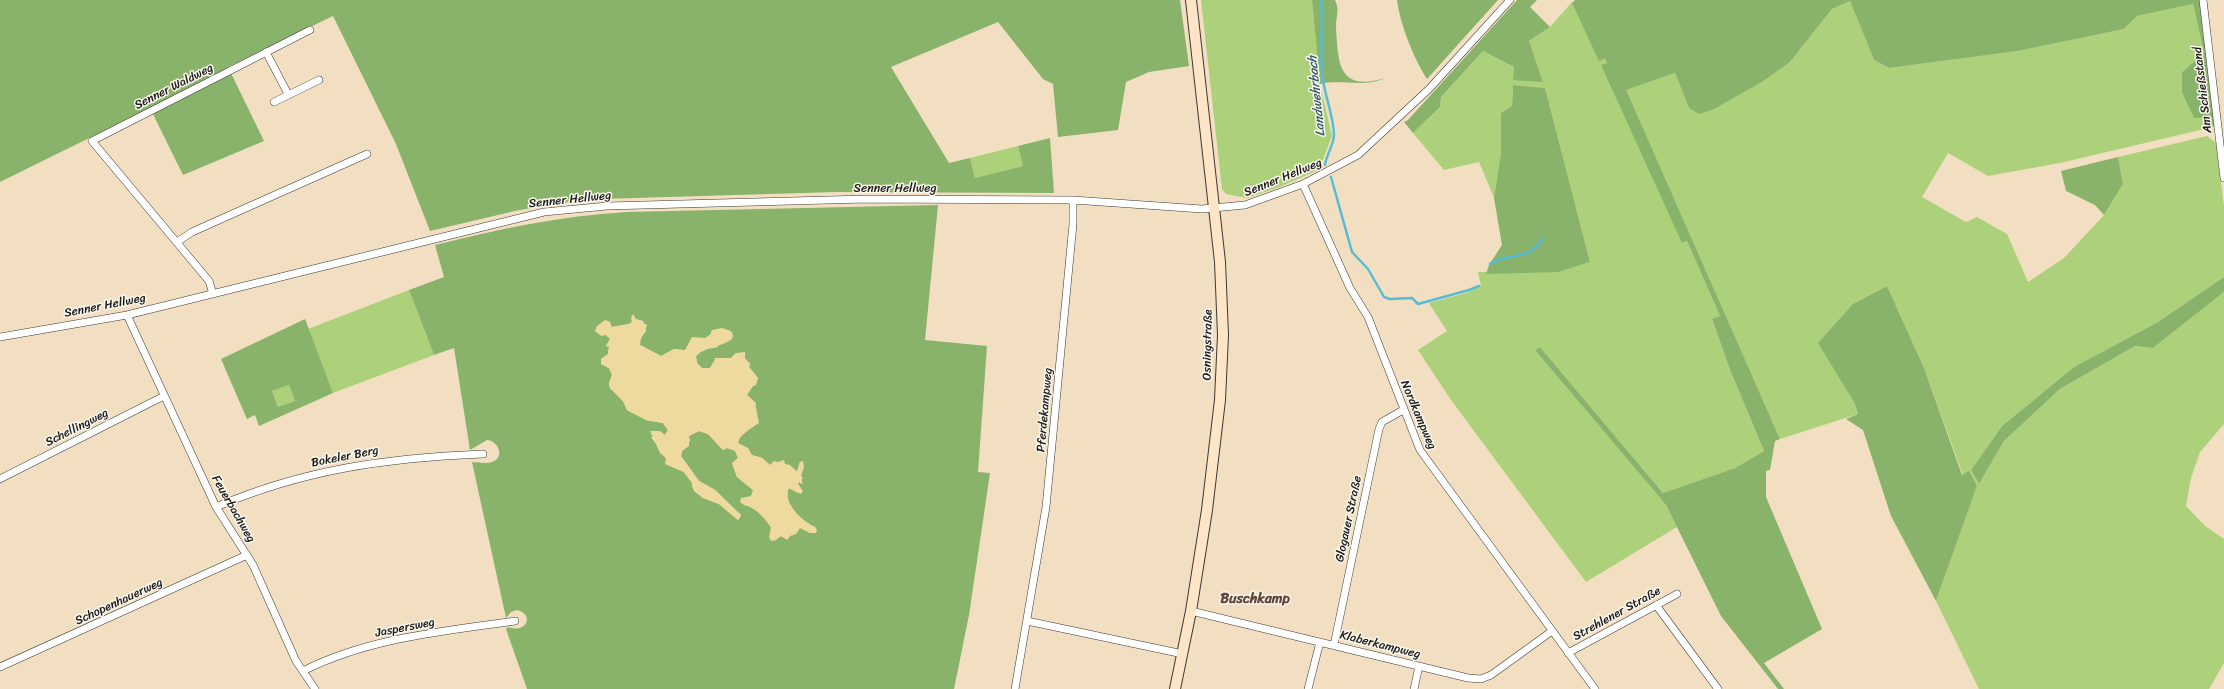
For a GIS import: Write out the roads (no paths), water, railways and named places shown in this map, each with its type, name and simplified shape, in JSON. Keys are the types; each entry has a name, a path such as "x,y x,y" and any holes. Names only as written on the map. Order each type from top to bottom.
{"main road":[{"name":"Osningstraße","path":"1175,689 1191,611 1207,510 1220,400 1222,306 1215,209 1191,0"}],"street":[{"name":"Senner Hellweg","path":"0,337 127,315 544,212 607,206 865,199 1073,200 1215,209 1255,203 1303,184 1348,162 1367,148 1429,89 1510,0"},
{"name":"Am Schießstand","path":"2203,0 2224,178"},
{"name":"Senner Waldweg","path":"177,242 92,141 310,30"},
{"path":"266,52 288,94"},
{"path":"274,102 319,80"},
{"path":"213,294 209,281 177,242 192,232 367,154"},
{"name":"Nordkampweg","path":"1303,184 1350,288 1368,317 1403,410 1426,461 1595,689"},
{"name":"Pferdekampweg","path":"1015,689 1050,479 1073,224 1073,200"},
{"name":"Feuerbachweg","path":"127,315 216,507 247,555 296,661 315,689"},
{"name":"Schellingweg","path":"0,479 164,396"},
{"name":"Glogauer Straße","path":"1334,645 1379,429 1382,422 1403,410"},
{"name":"Bokeler Berg","path":"216,507 270,486 338,468 406,458 483,454"},
{"name":"Schopenhauerweg","path":"0,667 18,661 247,555"},
{"name":"Strehlener Straße","path":"1568,653 1677,594"},
{"path":"1656,605 1718,689"},
{"name":"Klaberkampweg","path":"1191,611 1468,678 1482,679 1491,675 1552,631"},
{"name":"Jaspersweg","path":"303,672 336,656 377,644 515,621"},
{"path":"1027,621 1183,654"},
{"path":"1308,689 1320,642"},
{"path":"1414,689 1419,666"}],"waterway":[{"name":"Landwehrbach","path":"1321,0 1322,69 1324,86 1334,129 1334,136 1325,165"},
{"name":"Landwehrbach","path":"1331,177 1352,252 1368,269 1384,297 1390,299 1412,298 1418,304 1479,286"},
{"name":"Landwehrbach","path":"1490,264 1502,258 1516,256 1530,251 1542,239"}],"district":[{"name":"Buschkamp","path":"1255,599"}]}
